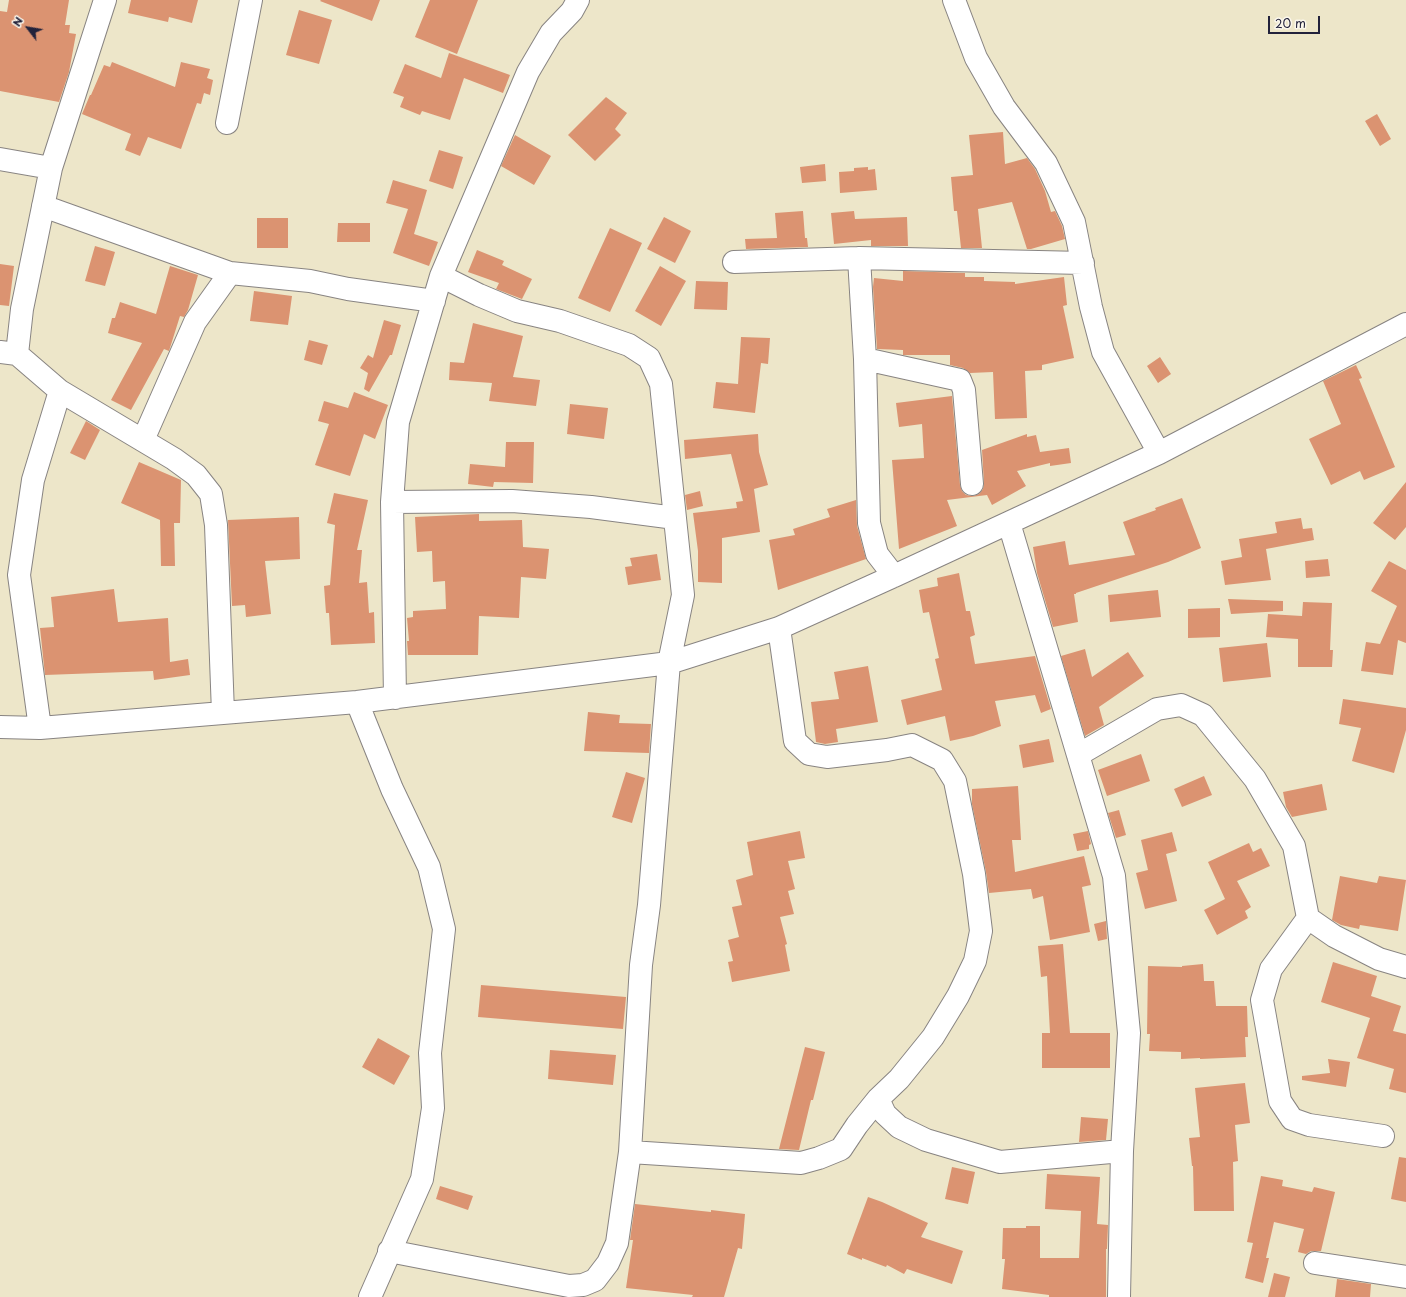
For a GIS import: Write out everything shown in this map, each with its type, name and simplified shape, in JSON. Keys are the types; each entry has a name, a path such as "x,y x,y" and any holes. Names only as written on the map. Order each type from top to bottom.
{"street":[{"path":"105,0 51,168 22,309 8,353 60,391 174,459 196,475 211,494 216,525 223,713"},
{"path":"227,123 251,0"},
{"path":"395,698 392,502 398,422 441,276 528,72 551,33 572,11 578,0"},
{"path":"954,0 976,58 1004,108 1046,163 1074,222 1091,307 1103,352 1159,453"},
{"path":"0,159 51,168"},
{"path":"43,206 230,273 310,281 348,289 434,301"},
{"path":"734,262 859,258 1083,263"},
{"path":"859,258 865,359 869,523 877,554 894,576"},
{"path":"143,440 195,322 230,273"},
{"path":"389,1251 569,1286 583,1286 595,1280 608,1263 617,1243 630,1152 641,965 650,905 669,663 683,595 661,384 649,358 629,345 560,321 517,311 479,295 441,276"},
{"path":"0,727 40,728 357,702 669,663 779,628 894,576 1159,453 1406,326"},
{"path":"865,359 960,380 964,390 972,484"},
{"path":"40,728 19,575 34,480 60,391"},
{"path":"392,502 512,501 591,507 675,518"},
{"path":"1009,522 1114,876 1129,1033 1122,1151 1118,1297"},
{"path":"630,1152 802,1163 841,1149 857,1125 878,1099 899,1079 933,1037 958,996 975,961 982,931 974,874 956,781 942,760 912,745 886,750 827,757 809,754 795,741 779,628"},
{"path":"357,702 392,790 429,867 444,929 430,1053 433,1108 422,1179 370,1297"},
{"path":"1078,755 1157,709 1181,705 1203,716 1255,779 1294,846 1308,918 1334,936 1373,955 1406,967"},
{"path":"1308,918 1271,969 1262,1000 1280,1101 1292,1118 1309,1125 1383,1136"},
{"path":"878,1099 885,1114 899,1127 926,1140 1000,1162 1122,1151"},
{"path":"1315,1263 1406,1277"}],"building":[{"path":"9,0 69,0 65,25 70,25 69,33 76,34 69,72 59,102 0,91 0,11 7,12"},
{"path":"131,0 198,0 192,23 169,17 168,22 128,13"},
{"path":"380,0 372,21 320,1"},
{"path":"430,0 478,0 457,54 415,37"},
{"path":"299,10 332,20 319,64 286,55"},
{"path":"449,53 510,75 503,93 464,78 450,120 422,111 420,115 400,107 404,97 393,93 405,64 441,78"},
{"path":"112,62 175,87 181,62 210,69 207,78 213,80 210,95 204,93 201,104 197,103 181,149 148,137 140,156 125,150 131,134 82,114 104,65 110,67"},
{"path":"606,97 627,113 615,129 621,135 595,161 568,135"},
{"path":"1377,114 1391,139 1380,146 1365,121"},
{"path":"1003,132 1005,164 1027,158 1035,169 1045,191 1051,212 1055,211 1062,226 1065,239 1027,249 1012,202 978,209 982,248 961,248 957,211 954,211 951,177 973,175 969,135"},
{"path":"515,135 551,156 534,185 501,166"},
{"path":"439,150 463,157 453,189 429,181"},
{"path":"825,164 826,181 802,183 800,167"},
{"path":"868,167 868,170 875,169 877,190 840,193 839,172 854,171 854,168"},
{"path":"393,180 427,190 414,234 438,242 429,266 393,253 408,209 386,203"},
{"path":"803,211 805,238 807,238 808,247 746,249 745,239 777,238 775,213"},
{"path":"854,211 855,219 907,217 908,246 871,246 871,240 834,244 831,213"},
{"path":"664,217 691,231 675,263 647,249"},
{"path":"257,218 288,218 288,248 257,248"},
{"path":"338,223 370,223 370,242 337,242"},
{"path":"610,228 642,243 610,312 578,298"},
{"path":"95,246 115,252 105,286 85,281"},
{"path":"477,250 504,261 502,265 532,279 522,299 496,289 499,283 468,272"},
{"path":"0,264 14,266 9,306 0,305"},
{"path":"170,266 198,275 188,310 184,317 180,316 169,351 164,349 131,410 111,400 142,343 108,333 112,318 115,318 120,302 156,314"},
{"path":"660,266 686,281 661,326 635,311"},
{"path":"903,271 965,273 965,277 984,277 984,281 1015,282 1015,284 1064,277 1067,305 1063,306 1074,358 1042,365 1042,370 1025,371 1027,418 995,419 993,372 970,373 963,368 950,365 950,355 903,355 903,350 877,349 873,287 874,278 903,281"},
{"path":"696,281 728,282 727,310 694,309"},
{"path":"254,291 292,296 288,325 250,321"},
{"path":"384,320 401,325 392,355 390,355 369,392 364,389 368,373 360,368 368,355 373,358"},
{"path":"473,323 523,336 513,377 540,380 536,406 489,401 492,383 449,380 450,362 464,363"},
{"path":"741,337 770,338 768,364 761,363 755,413 713,408 716,382 738,384"},
{"path":"309,340 328,345 322,365 304,360"},
{"path":"1160,357 1171,374 1158,383 1147,366"},
{"path":"1356,365 1362,378 1359,379 1395,467 1364,480 1360,471 1331,485 1309,439 1341,424 1323,381"},
{"path":"354,392 388,405 375,439 364,434 350,476 315,465 329,424 318,421 324,401 348,408"},
{"path":"952,396 960,485 962,491 966,495 973,496 979,494 983,489 982,450 1027,434 1027,437 1036,435 1040,452 1069,448 1071,463 1050,466 1050,463 1017,471 1026,486 992,505 987,495 947,500 957,526 899,549 892,460 924,458 922,424 899,427 896,403"},
{"path":"570,404 608,408 604,439 567,434"},
{"path":"86,421 100,430 85,460 70,453"},
{"path":"758,434 759,452 768,485 754,489 760,532 722,538 722,583 698,582 698,551 693,513 737,508 736,502 743,501 731,454 685,459 684,440"},
{"path":"506,442 534,442 533,483 494,482 493,487 468,484 470,464 505,467"},
{"path":"139,462 181,480 180,523 174,523 175,566 161,566 160,520 121,503"},
{"path":"1406,482 1406,527 1395,540 1373,523"},
{"path":"700,491 703,506 687,510 685,495"},
{"path":"334,493 368,500 357,550 362,550 359,583 367,582 369,613 374,612 375,643 331,645 329,613 326,613 324,586 330,585 335,525 327,523"},
{"path":"1182,498 1201,548 1168,562 1074,594 1078,622 1053,627 1037,573 1033,547 1065,541 1069,565 1135,555 1123,522 1156,510 1155,508"},
{"path":"856,500 857,526 866,559 778,590 769,540 795,535 793,529 830,517 827,509"},
{"path":"479,514 479,521 522,520 523,547 549,549 546,579 521,577 519,618 479,616 478,655 408,655 407,641 409,641 407,618 413,617 413,611 446,609 445,581 433,582 432,551 417,552 415,517"},
{"path":"299,517 300,559 265,561 271,614 246,617 245,605 232,606 228,520"},
{"path":"1301,518 1303,529 1312,528 1314,540 1266,549 1271,580 1225,585 1221,561 1242,557 1239,539 1277,533 1275,522"},
{"path":"657,554 661,580 628,585 625,567 632,566 630,558"},
{"path":"1328,559 1330,576 1306,578 1305,561"},
{"path":"1389,561 1406,570 1406,643 1398,640 1393,675 1361,671 1366,642 1380,644 1397,606 1371,591"},
{"path":"959,573 966,611 970,611 975,635 970,637 975,664 1035,656 1051,709 1041,713 1035,695 995,701 1001,726 973,736 950,741 945,716 907,725 901,700 942,690 935,659 939,658 929,612 923,613 919,590 938,586 937,578"},
{"path":"114,589 118,622 168,618 170,662 188,659 190,675 154,680 153,671 45,675 40,628 54,627 51,597"},
{"path":"1158,590 1161,617 1110,622 1108,595"},
{"path":"1228,599 1283,601 1283,611 1231,614"},
{"path":"1303,602 1332,603 1330,650 1333,650 1332,667 1298,667 1298,639 1266,637 1268,614 1302,616"},
{"path":"1220,608 1220,637 1188,638 1188,609"},
{"path":"1267,643 1271,677 1223,682 1219,648"},
{"path":"1085,649 1092,677 1128,652 1144,676 1099,707 1104,725 1085,736 1061,656"},
{"path":"868,666 878,722 836,729 838,742 825,744 816,742 811,702 839,699 834,672"},
{"path":"1343,699 1406,708 1406,730 1394,773 1352,761 1361,728 1339,724"},
{"path":"588,712 620,715 619,723 651,724 649,753 584,751"},
{"path":"1049,739 1054,762 1023,768 1019,745"},
{"path":"1141,754 1150,781 1107,796 1098,770"},
{"path":"626,772 645,778 632,823 612,817"},
{"path":"1204,776 1212,795 1182,807 1174,789"},
{"path":"1322,784 1327,810 1292,817 1286,807 1283,792"},
{"path":"1018,786 1021,840 1012,840 1015,872 1084,856 1091,885 1082,887 1090,932 1050,940 1043,896 1033,899 1031,889 989,893 972,804 972,789"},
{"path":"1119,810 1126,835 1116,838 1108,813"},
{"path":"800,831 805,858 788,861 795,889 788,891 794,914 780,917 787,944 785,945 790,971 732,982 728,962 733,961 728,940 739,937 732,907 742,905 736,880 753,875 747,842"},
{"path":"1088,831 1091,844 1089,845 1089,849 1077,851 1073,834"},
{"path":"1172,832 1177,851 1166,854 1177,901 1145,909 1136,873 1148,870 1141,840"},
{"path":"1249,843 1253,852 1261,848 1270,866 1237,881 1251,907 1245,911 1248,918 1217,935 1204,910 1225,899 1208,862"},
{"path":"1340,876 1377,883 1379,876 1406,880 1398,931 1360,925 1359,929 1341,925 1332,920"},
{"path":"1106,921 1107,939 1098,941 1094,924"},
{"path":"1063,944 1070,1033 1110,1033 1110,1068 1042,1068 1042,1033 1050,1033 1047,976 1041,977 1038,946"},
{"path":"1333,962 1377,976 1371,996 1401,1006 1393,1031 1406,1034 1406,1093 1389,1089 1394,1069 1357,1058 1370,1018 1321,1002"},
{"path":"1203,964 1204,981 1214,981 1216,1006 1247,1006 1248,1037 1245,1037 1246,1057 1181,1059 1181,1052 1149,1051 1150,1034 1147,1034 1148,966 1182,967"},
{"path":"481,985 626,997 623,1029 478,1017"},
{"path":"378,1038 410,1056 394,1085 362,1067"},
{"path":"805,1047 825,1052 813,1100 811,1100 799,1150 779,1149"},
{"path":"550,1050 616,1055 613,1085 548,1079"},
{"path":"1328,1059 1350,1062 1346,1087 1302,1080 1302,1076 1330,1073"},
{"path":"1245,1083 1250,1123 1235,1125 1238,1161 1233,1162 1234,1211 1194,1211 1193,1166 1189,1138 1200,1137 1195,1088"},
{"path":"1081,1117 1108,1119 1106,1140 1079,1142"},
{"path":"1399,1157 1406,1158 1406,1202 1391,1199"},
{"path":"952,1167 975,1172 968,1204 945,1199"},
{"path":"1047,1174 1100,1177 1097,1224 1108,1225 1106,1249 1106,1297 1049,1297 1049,1295 1002,1289 1005,1259 1002,1259 1003,1228 1026,1228 1026,1226 1040,1226 1040,1258 1079,1258 1081,1211 1045,1209"},
{"path":"1261,1176 1283,1180 1282,1186 1312,1192 1314,1187 1335,1192 1321,1251 1311,1251 1306,1254 1298,1252 1304,1229 1274,1222 1266,1258 1269,1258 1263,1283 1245,1278 1253,1243 1247,1242"},
{"path":"440,1186 473,1196 468,1210 436,1199"},
{"path":"868,1197 928,1223 921,1237 963,1251 952,1284 907,1269 904,1274 887,1265 886,1267 847,1254"},
{"path":"635,1204 745,1214 742,1249 738,1248 724,1297 692,1297 693,1295 626,1288 633,1240 630,1240"},
{"path":"1274,1273 1290,1277 1285,1297 1268,1297"},
{"path":"1337,1279 1371,1284 1370,1297 1335,1297"}]}
